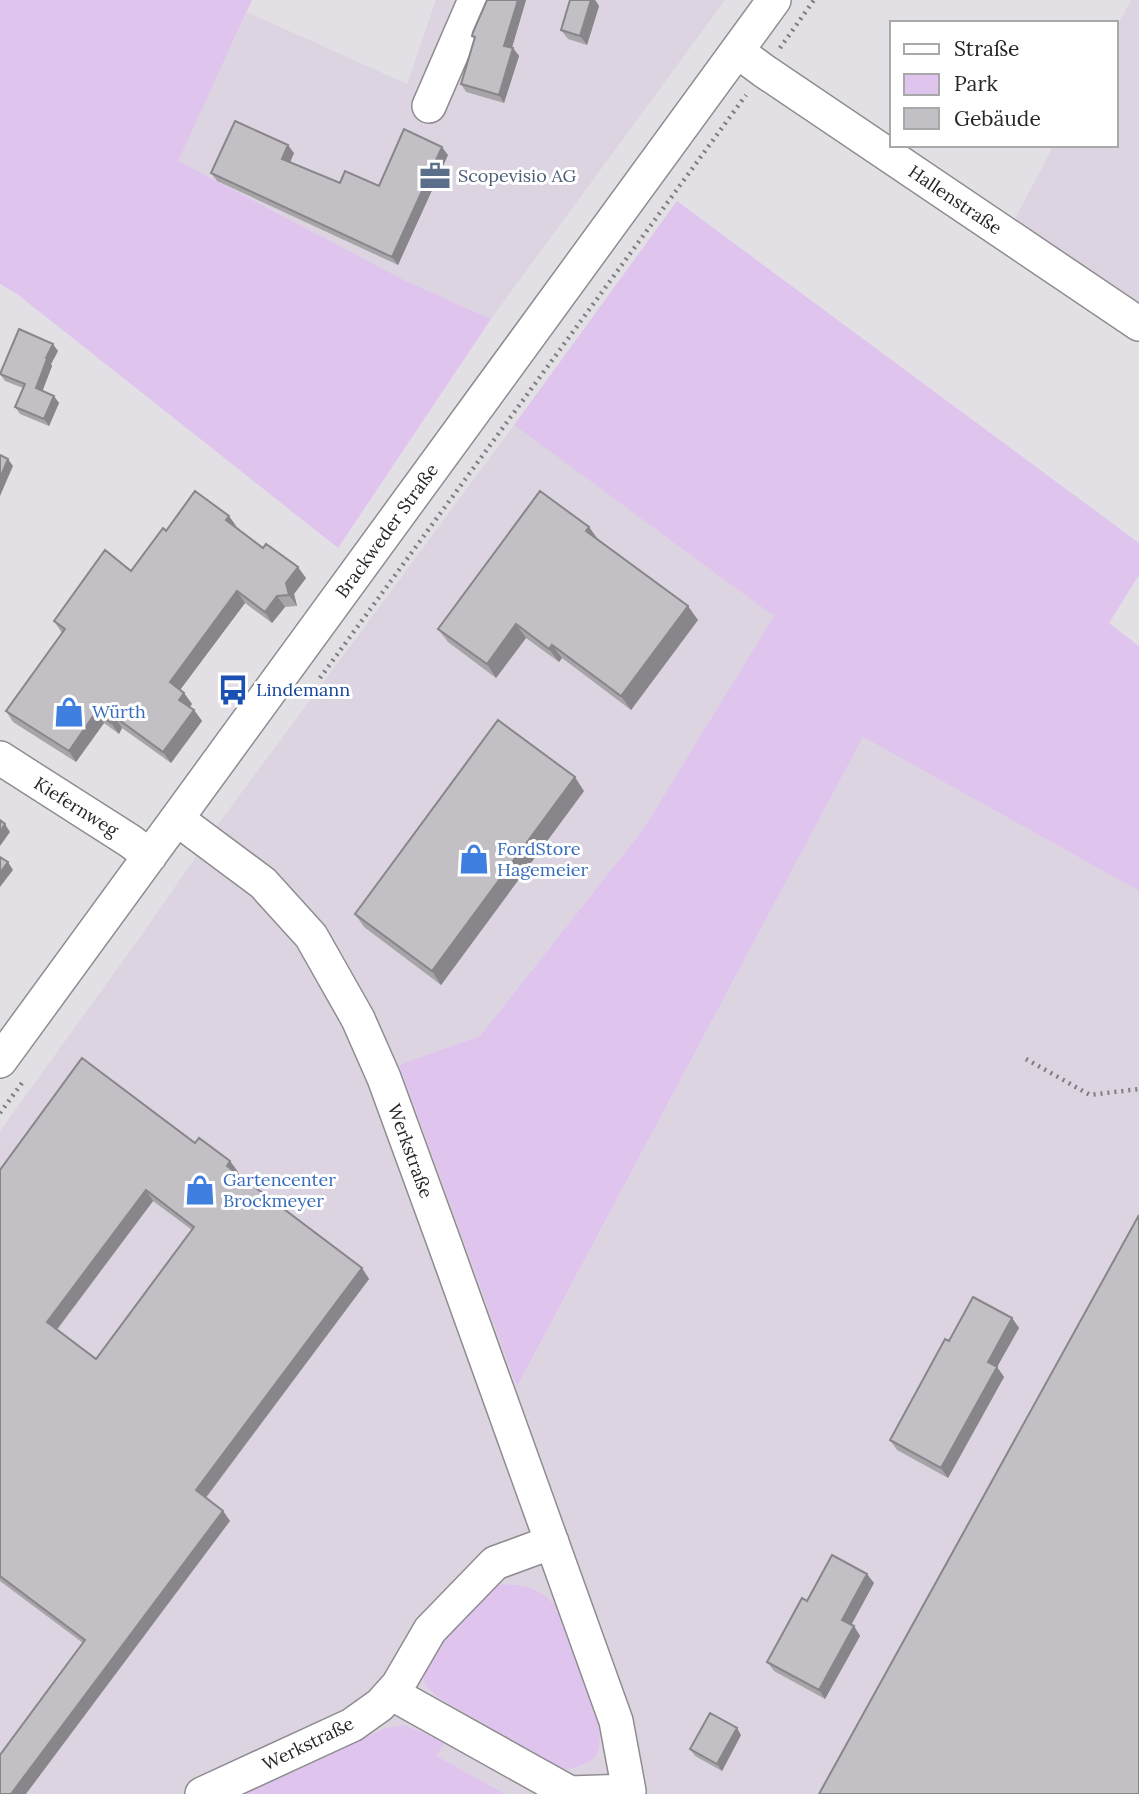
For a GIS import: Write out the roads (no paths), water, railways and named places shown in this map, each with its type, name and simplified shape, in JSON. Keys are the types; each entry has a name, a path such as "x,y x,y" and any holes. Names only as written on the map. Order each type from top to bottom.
{"street":[{"path":"429,106 475,0"},
{"name":"Brackweder Straße","path":"0,1060 774,0"},
{"name":"Hallenstraße","path":"737,51 1139,324"},
{"name":"Kiefernweg","path":"0,758 150,856"},
{"name":"Werkstraße","path":"177,818 263,883 312,936 358,1019 384,1078 616,1721 629,1791 570,1793 391,1693"},
{"name":"Werkstraße","path":"202,1794 352,1725 380,1705 398,1685 430,1630 495,1563 552,1542"}],"place":[{"name":"Scopevisio AG","path":"435,176"},
{"name":"Lindemann","path":"233,690"},
{"name":"Würth","path":"69,712"},
{"name":"FordStore Hagemeier","path":"474,859"},
{"name":"Gartencenter Brockmeyer","path":"200,1190"}]}
